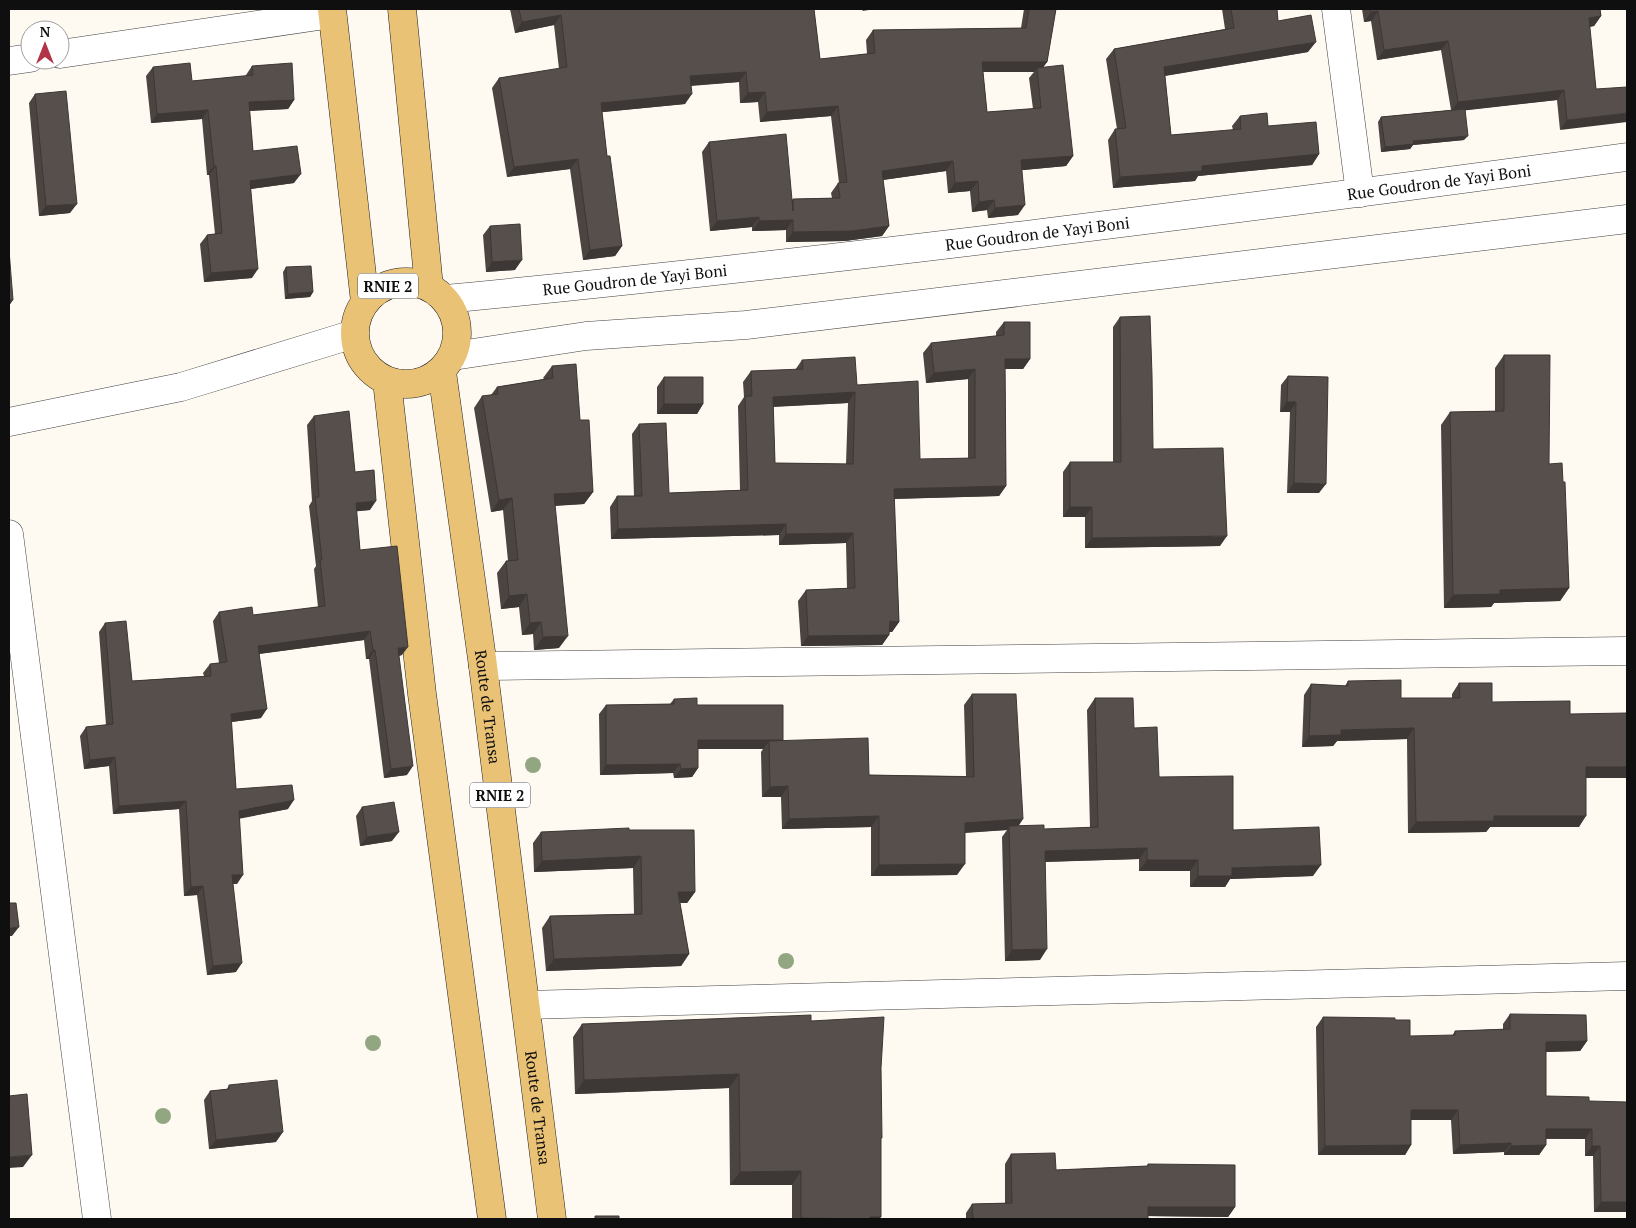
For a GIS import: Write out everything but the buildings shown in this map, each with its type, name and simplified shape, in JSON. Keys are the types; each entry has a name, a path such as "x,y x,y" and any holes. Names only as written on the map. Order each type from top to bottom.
{"main road":[{"name":"RNIE 2","path":"402,9 437,293"},
{"name":"RNIE 2","path":"332,11 365,302"},
{"name":"RNIE 2","path":"354,334 357,317 365,302 383,287 406,281 437,293 456,316 458,336 448,364"},
{"path":"354,334 358,354 370,370 387,381 406,385 425,382 448,364"},
{"name":"Route de Transa","path":"448,364 483,666 552,1219"},
{"path":"387,381 422,694 492,1219"}],"street":[{"path":"1336,9 1360,193"},
{"path":"70,52 332,11"},
{"name":"Rue Goudron de Yayi Boni","path":"437,293 729,270 1360,193 1627,157"},
{"path":"448,364 586,336 746,325 1627,220"},
{"path":"9,422 181,387 354,334"},
{"path":"9,534 97,1219"},
{"path":"483,666 1627,650"},
{"path":"526,1005 1627,976"}]}
